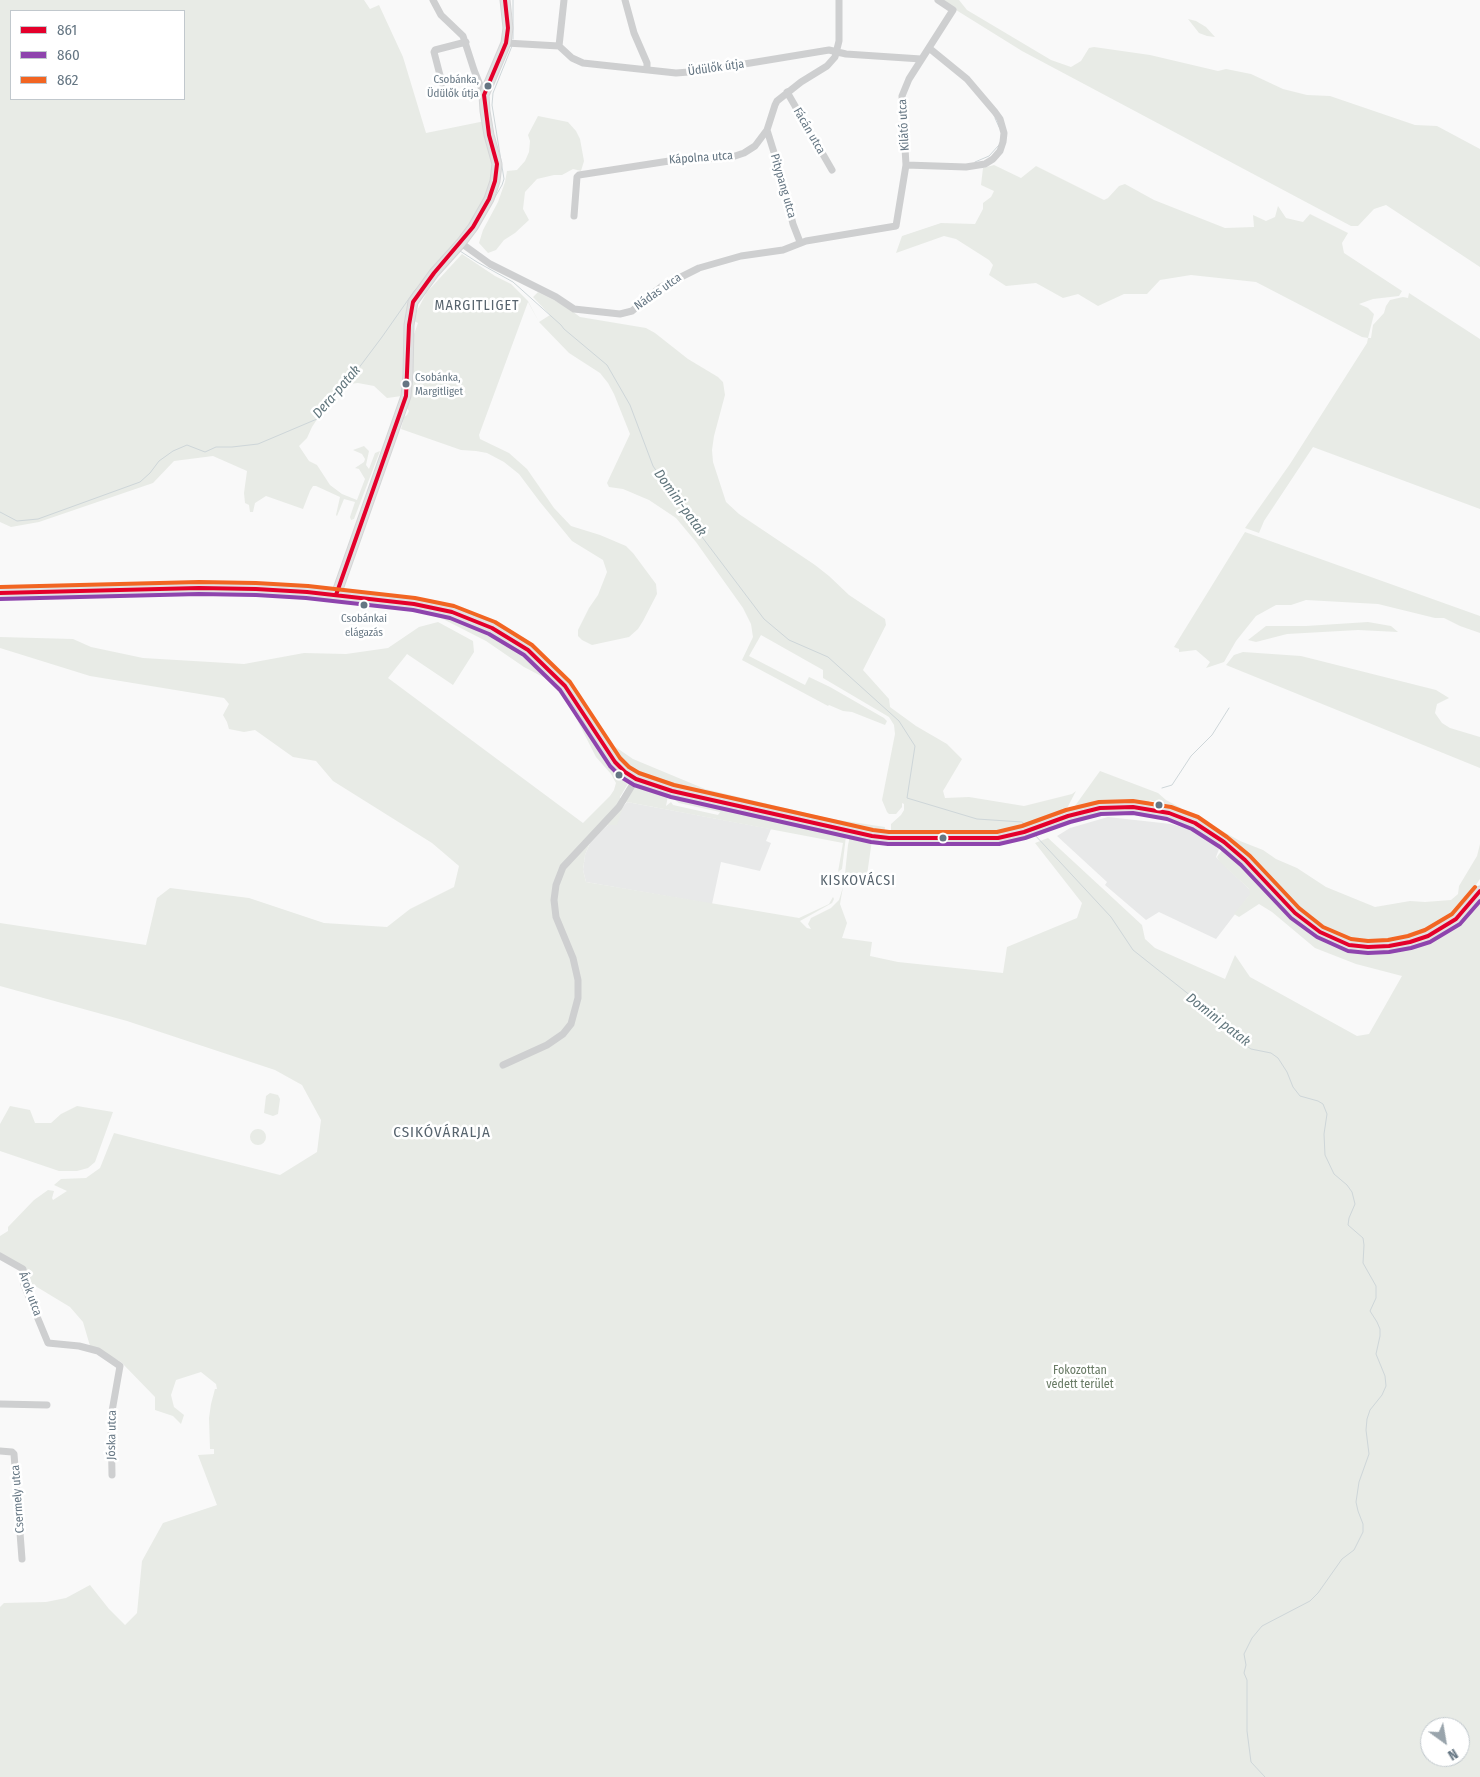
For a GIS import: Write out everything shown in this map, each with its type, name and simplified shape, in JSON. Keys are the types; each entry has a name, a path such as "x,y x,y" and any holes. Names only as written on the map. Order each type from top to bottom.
{"main road":[{"path":"336,596 406,396 409,325 413,302 434,273 462,243 484,210 492,192 497,164 489,136 484,95 510,43 505,0"},
{"path":"0,593 236,588 414,604 445,610 472,619 511,639 543,664 577,702 615,762 636,779 672,791 872,836 889,838 998,838 1024,832 1068,816 1100,808 1133,807 1169,813 1203,827 1228,845 1245,860 1295,913 1311,926 1340,941 1360,946 1400,945 1428,936 1456,919 1480,891"}],"street":[{"path":"434,0 441,15 463,36 484,95"},
{"path":"510,43 559,46 564,0"},
{"path":"625,0 634,33 647,63 647,69"},
{"path":"837,52 839,40 839,0"},
{"name":"Kilátó utca","path":"897,225 906,165 902,96 909,79 921,59 954,10 938,0"},
{"path":"442,83 434,52 466,42"},
{"name":"Üdülők útja","path":"559,46 572,58 583,63 688,73 829,50 921,59"},
{"path":"906,165 976,166 993,159 1000,151 1003,142 1004,133 1000,119 990,105 967,79 929,48"},
{"name":"Kápolna utca","path":"574,216 577,177 580,175 682,159 717,159 738,156 755,146 766,130 774,105 787,92 827,66 837,52"},
{"name":"Fácán utca","path":"787,92 832,170"},
{"name":"Pitypang utca","path":"766,130 782,175 793,224 800,242"},
{"name":"Nádas utca","path":"462,243 490,264 574,308 620,314 632,311 662,287 699,268 741,256 783,250 800,242 897,225"},
{"path":"503,1066 547,1045 563,1034 571,1024 578,998 578,980 573,958 556,917 554,897 556,882 566,864 622,804 636,779"},
{"name":"Árok utca","path":"0,1256 23,1269 24,1285 48,1343 79,1346 98,1351 120,1366"},
{"name":"Jóska utca","path":"112,1475 111,1417 120,1366"},
{"path":"0,1404 47,1405"},
{"name":"Csermely utca","path":"0,1451 12,1452 14,1454 22,1559"}],"shaded area":[{"path":"627,802 771,829 766,841 771,843 760,871 721,862 712,904 586,882 583,870 585,855 592,838 608,825"},
{"path":"1108,817 1171,824 1207,834 1221,844 1216,857 1252,892 1216,939 1159,912 1146,920 1105,885 1107,882 1057,836 1070,828"}],"green space":[{"path":"0,0 364,0 370,9 379,5 403,57 426,133 485,121 495,176 477,218 455,246 415,290 408,312 402,396 387,398 374,386 358,383 349,384 327,404 307,438 299,446 309,461 317,465 330,485 342,494 357,500 365,479 359,469 355,468 364,462 365,459 362,454 353,450 364,446 369,451 366,465 369,469 375,453 380,451 354,519 351,520 350,517 355,502 344,499 337,516 340,497 316,486 313,486 310,491 303,509 266,496 255,503 253,512 250,512 249,505 245,503 244,493 247,471 213,456 174,461 153,483 39,522 11,527 0,522"},
{"path":"940,0 959,0 967,10 1051,60 1071,67 1081,61 1089,48 1094,47 1150,55 1218,71 1226,69 1251,74 1283,89 1307,95 1330,96 1415,125 1437,126 1480,149 1480,267 1386,205 1374,209 1358,226 1351,226 1022,51"},
{"path":"1188,19 1206,27 1215,37 1199,33"},
{"path":"538,116 568,122 576,131 580,139 584,161 581,171 573,169 562,175 537,179 525,192 523,209 529,220 504,240 496,250 488,253 479,243 483,230 498,202 507,171 517,170 525,161 529,152 530,141 528,135"},
{"path":"994,165 1021,178 1036,166 1104,200 1119,186 1125,184 1154,200 1225,228 1254,227 1253,215 1266,221 1275,217 1278,206 1286,218 1303,222 1310,214 1348,233 1342,243 1344,253 1402,291 1399,296 1373,299 1359,304 1368,308 1374,314 1368,338 1362,337 1256,282 1191,275 1160,280 1147,294 1124,294 1098,306 1078,294 1063,298 1036,283 1006,286 989,275 993,265 989,260 956,239 944,236 896,253 902,236 941,223 975,224 983,209 983,203 991,197 994,191 981,185 983,168"},
{"path":"462,254 495,276 511,284 528,301 539,322 528,302 479,435 480,439 509,453 527,469 554,508 571,526 626,546 633,553 656,584 657,594 638,629 629,637 592,645 578,636 578,630 598,595 607,572 603,560 572,541 519,474 504,462 487,453 461,450 401,429 404,417 409,411 406,407 412,364 413,337 418,323 412,320 427,292"},
{"path":"538,292 564,305 580,317 646,328 688,359 718,377 723,382 725,395 712,450 713,462 726,502 739,514 815,565 849,595 885,619 886,625 863,670 889,699 890,707 916,726 947,744 962,759 943,791 945,798 969,797 1024,806 1072,794 1076,791 1065,812 1019,831 1000,834 976,835 951,831 891,834 891,824 901,815 904,810 904,804 902,803 902,807 896,814 889,814 882,800 895,734 894,725 889,717 823,678 823,670 761,635 749,656 805,685 809,677 830,687 884,718 887,721 885,725 852,712 828,706 742,660 753,637 751,624 743,608 696,542 676,518 649,500 623,489 609,487 607,483 630,434 608,383 600,373 569,353 539,322 550,315 533,297"},
{"path":"1409,293 1480,339 1480,509 1313,447 1264,521 1259,533 1245,528 1290,464 1367,343 1368,338 1371,338 1373,325 1384,313 1390,300 1403,297 1408,298"},
{"path":"1245,532 1480,616 1480,633 1444,618 1435,618 1378,604 1306,600 1291,605 1276,605 1256,616 1236,641 1224,662 1206,668 1210,662 1196,650 1179,652 1179,649 1174,647"},
{"name":"Fokozottan védett terület","path":"431,612 462,620 479,627 503,640 531,660 546,674 572,704 588,732 615,771 628,779 629,782 620,797 622,801 634,783 667,793 666,806 671,802 673,805 718,815 720,812 679,803 672,798 673,795 846,836 842,869 838,872 843,843 627,802 624,804 617,825 608,825 592,838 585,855 583,870 586,882 799,918 829,904 833,897 832,903 800,921 807,928 811,929 808,924 811,918 831,908 839,900 843,887 840,904 847,923 842,938 872,942 870,956 898,962 1003,973 1007,947 1077,918 1082,903 1035,843 1048,838 1142,925 1145,939 1155,948 1225,979 1235,955 1250,977 1357,1036 1369,1034 1402,976 1356,964 1315,948 1272,912 1259,904 1239,917 1234,914 1250,894 1249,889 1217,857 1223,849 1227,849 1284,911 1304,927 1336,944 1351,948 1370,950 1441,930 1480,888 1480,1777 0,1777 0,1607 4,1603 46,1602 66,1598 90,1585 109,1609 125,1625 137,1613 142,1561 163,1523 217,1505 198,1455 214,1454 214,1449 210,1449 209,1418 215,1389 217,1389 216,1384 201,1372 176,1380 171,1395 174,1407 184,1415 181,1424 173,1416 155,1410 155,1397 121,1362 90,1346 83,1322 70,1307 27,1281 23,1269 0,1255 0,1236 8,1231 8,1227 34,1200 48,1190 54,1191 53,1200 67,1191 54,1185 61,1179 86,1178 100,1168 114,1133 280,1175 317,1152 321,1120 302,1085 275,1070 127,1021 0,986 0,923 146,945 157,898 170,888 249,898 324,923 387,927 410,909 454,887 459,866 432,843 333,781 316,761 293,757 255,730 244,732 229,729 223,715 229,704 224,698 90,676 0,648 0,637 73,639 91,647 143,658 244,664 304,653 346,654 388,648 419,627 438,622 473,641 474,652 453,685 407,654 388,678 583,823 610,796 616,783 611,774 596,757 571,708 545,678 524,667 486,641 443,619 428,614"},
{"path":"1368,622 1391,626 1398,632 1358,630 1287,634 1256,642 1248,640 1266,626 1306,626"},
{"path":"1243,652 1301,656 1436,690 1449,698 1437,704 1435,713 1442,723 1450,728 1480,737 1480,768 1226,665 1234,655"},
{"path":"602,728 614,746 633,759 705,789 832,819 885,827 884,833 879,835 650,781 632,773 620,763 599,734"},
{"path":"1100,771 1158,793 1181,808 1176,813 1150,800 1149,802 1094,803 1072,810"},
{"path":"1182,810 1240,841 1263,850 1276,859 1297,868 1326,887 1375,907 1410,901 1451,900 1458,894 1459,886 1477,856 1480,844 1480,879 1464,902 1443,921 1417,935 1386,941 1343,941 1317,928 1204,825 1181,813"},
{"path":"852,835 872,840 867,875 864,874 863,884 844,883 848,845"},
{"path":"270,1093 278,1095 280,1099 278,1114 273,1116 264,1113 266,1096"},
{"path":"10,1106 30,1110 35,1123 51,1123 61,1114 77,1106 113,1112 95,1162 88,1168 77,1171 59,1171 0,1151 0,1124"},
{"path":"258,1129 264,1131 266,1137 264,1143 258,1145 252,1143 250,1137 252,1131"}],"waterway":[{"name":"Dera-patak","path":"513,0 513,39"},
{"name":"Dera-patak","path":"476,230 504,179 492,105 493,93 512,46"},
{"path":"995,118 999,127"},
{"path":"975,162 989,156 999,145"},
{"name":"Domini-patak","path":"460,251 513,282 607,365 630,405 653,466 693,525 764,619 789,640 828,657 899,721 915,746 907,798 977,819 1022,822 1027,826"},
{"name":"Dera-patak","path":"435,279 445,267"},
{"name":"Dera-patak","path":"0,512 17,521 38,519 140,482 159,461 173,451 187,445 205,452 216,447 258,444 317,419 355,373 418,287"},
{"path":"1162,788 1172,785 1191,756 1212,735 1229,708"},
{"name":"Domini patak","path":"1034,834 1111,917 1133,950 1201,1004 1245,1045 1251,1049 1271,1053 1278,1058 1287,1072 1293,1087 1300,1096 1323,1104 1327,1114 1324,1134 1325,1155 1334,1174 1352,1192 1355,1204 1348,1225 1363,1238 1363,1263 1376,1286 1376,1298 1370,1311 1380,1329 1376,1354 1385,1376 1386,1386 1382,1395 1370,1410 1367,1419 1366,1430 1369,1454 1359,1482 1356,1502 1363,1524 1363,1532 1354,1550 1342,1559 1318,1593 1310,1601 1262,1626 1252,1638 1244,1654 1246,1665 1244,1673 1247,1680 1247,1731 1251,1762 1265,1777"}],"transit line":[{"name":"861","path":"336,595 406,396 409,325 413,302 434,273 473,227 489,199 495,181 497,164 489,135 484,95 506,43 508,28 505,0"},
{"name":"862","path":"0,587 199,582 256,583 308,586 415,598 454,606 495,622 532,645 570,682 620,758 639,773 674,785 889,832 997,832 1022,826 1066,810 1099,802 1133,801 1171,807 1198,817 1227,837 1250,856 1299,908 1323,927 1351,939 1368,941 1388,940 1425,930 1452,914 1475,887"},
{"name":"861","path":"0,593 199,588 256,589 307,592 414,604 452,612 492,628 528,650 565,686 615,762 636,779 672,791 872,836 889,838 998,838 1024,832 1068,816 1100,808 1133,807 1169,813 1195,823 1224,842 1245,860 1295,913 1320,932 1349,945 1368,947 1389,946 1428,936 1456,919 1480,891"},
{"name":"860","path":"0,599 199,594 256,595 306,598 413,610 450,618 489,634 524,655 560,690 610,766 621,777 634,785 671,797 871,842 888,844 999,844 1025,838 1070,822 1101,814 1133,813 1167,819 1192,829 1220,847 1241,865 1291,918 1317,937 1348,951 1368,953 1389,952 1430,942 1460,924 1480,901"}],"place":[{"name":"Csobánka, Üdülők útja","path":"488,86"},
{"name":"Csobánka, Margitliget","path":"406,384"},
{"name":"Csobánkai elágazás","path":"364,605"}],"district":[{"name":"MARGITLIGET","path":"477,306"},
{"name":"KISKOVÁCSI","path":"858,881"},
{"name":"CSIKÓVÁRALJA","path":"442,1133"}]}
